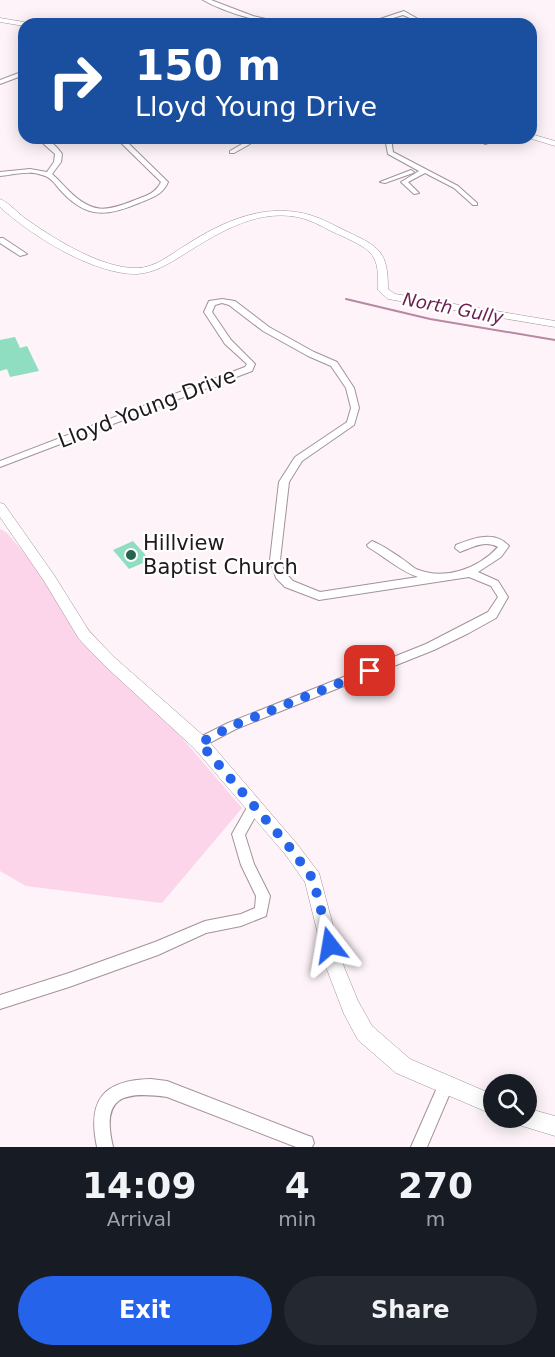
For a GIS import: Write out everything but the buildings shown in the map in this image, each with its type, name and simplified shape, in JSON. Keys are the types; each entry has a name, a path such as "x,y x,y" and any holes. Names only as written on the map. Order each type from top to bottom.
{"street":[{"path":"206,0 257,18"},
{"path":"390,18 404,14 413,18"},
{"path":"0,20 18,23"},
{"path":"0,75 18,74"},
{"path":"0,81 18,75"},
{"path":"537,138 555,144"},
{"path":"48,174 59,163 60,157 58,150 49,144"},
{"path":"0,174 29,172 48,174 83,208 115,210 155,194 165,182 125,144"},
{"path":"232,152 247,144"},
{"path":"389,144 390,153 456,187 475,204"},
{"path":"383,182 422,169"},
{"path":"416,193 404,182 422,169"},
{"path":"0,202 17,219 93,261 125,271 153,267 228,225 269,213 300,214 347,235 376,254 381,261 383,290 392,297 555,324"},
{"path":"0,240 23,254"},
{"name":"Lloyd Young Drive","path":"0,464 249,369 251,364 228,342 208,312 212,303 222,301 232,303 266,329 334,364 350,388 355,408 351,423 298,459 284,482 275,560 280,575 289,584 319,596 469,573"},
{"path":"1,513 18,532 84,635 109,661 200,743 291,849 313,879 335,967 351,1007 365,1033 404,1066 445,1086 483,1101"},
{"path":"460,548 471,543 486,541 496,541 504,546 497,554 469,573"},
{"path":"372,545 411,571 436,579"},
{"path":"200,743 232,726 430,647 492,615 503,597 500,587 489,579 469,573"},
{"path":"0,1002 158,948 205,927 241,920 261,912 263,896 248,864 238,834 254,808"},
{"path":"105,1147 101,1122 104,1108 111,1097 118,1090 147,1086 167,1089 306,1143"},
{"path":"419,1147 445,1086"},
{"path":"537,1121 555,1126"}],"shaded area":[{"path":"0,529 7,533 242,808 162,903 26,886 0,871"}],"waterway":[{"name":"North Gully","path":"346,299 430,319 555,340"}],"place":[{"name":"Hillview Baptist Church","path":"131,555"}],"route":[{"path":"330,945 313,879 291,849 200,743 232,726 370,671"}]}
